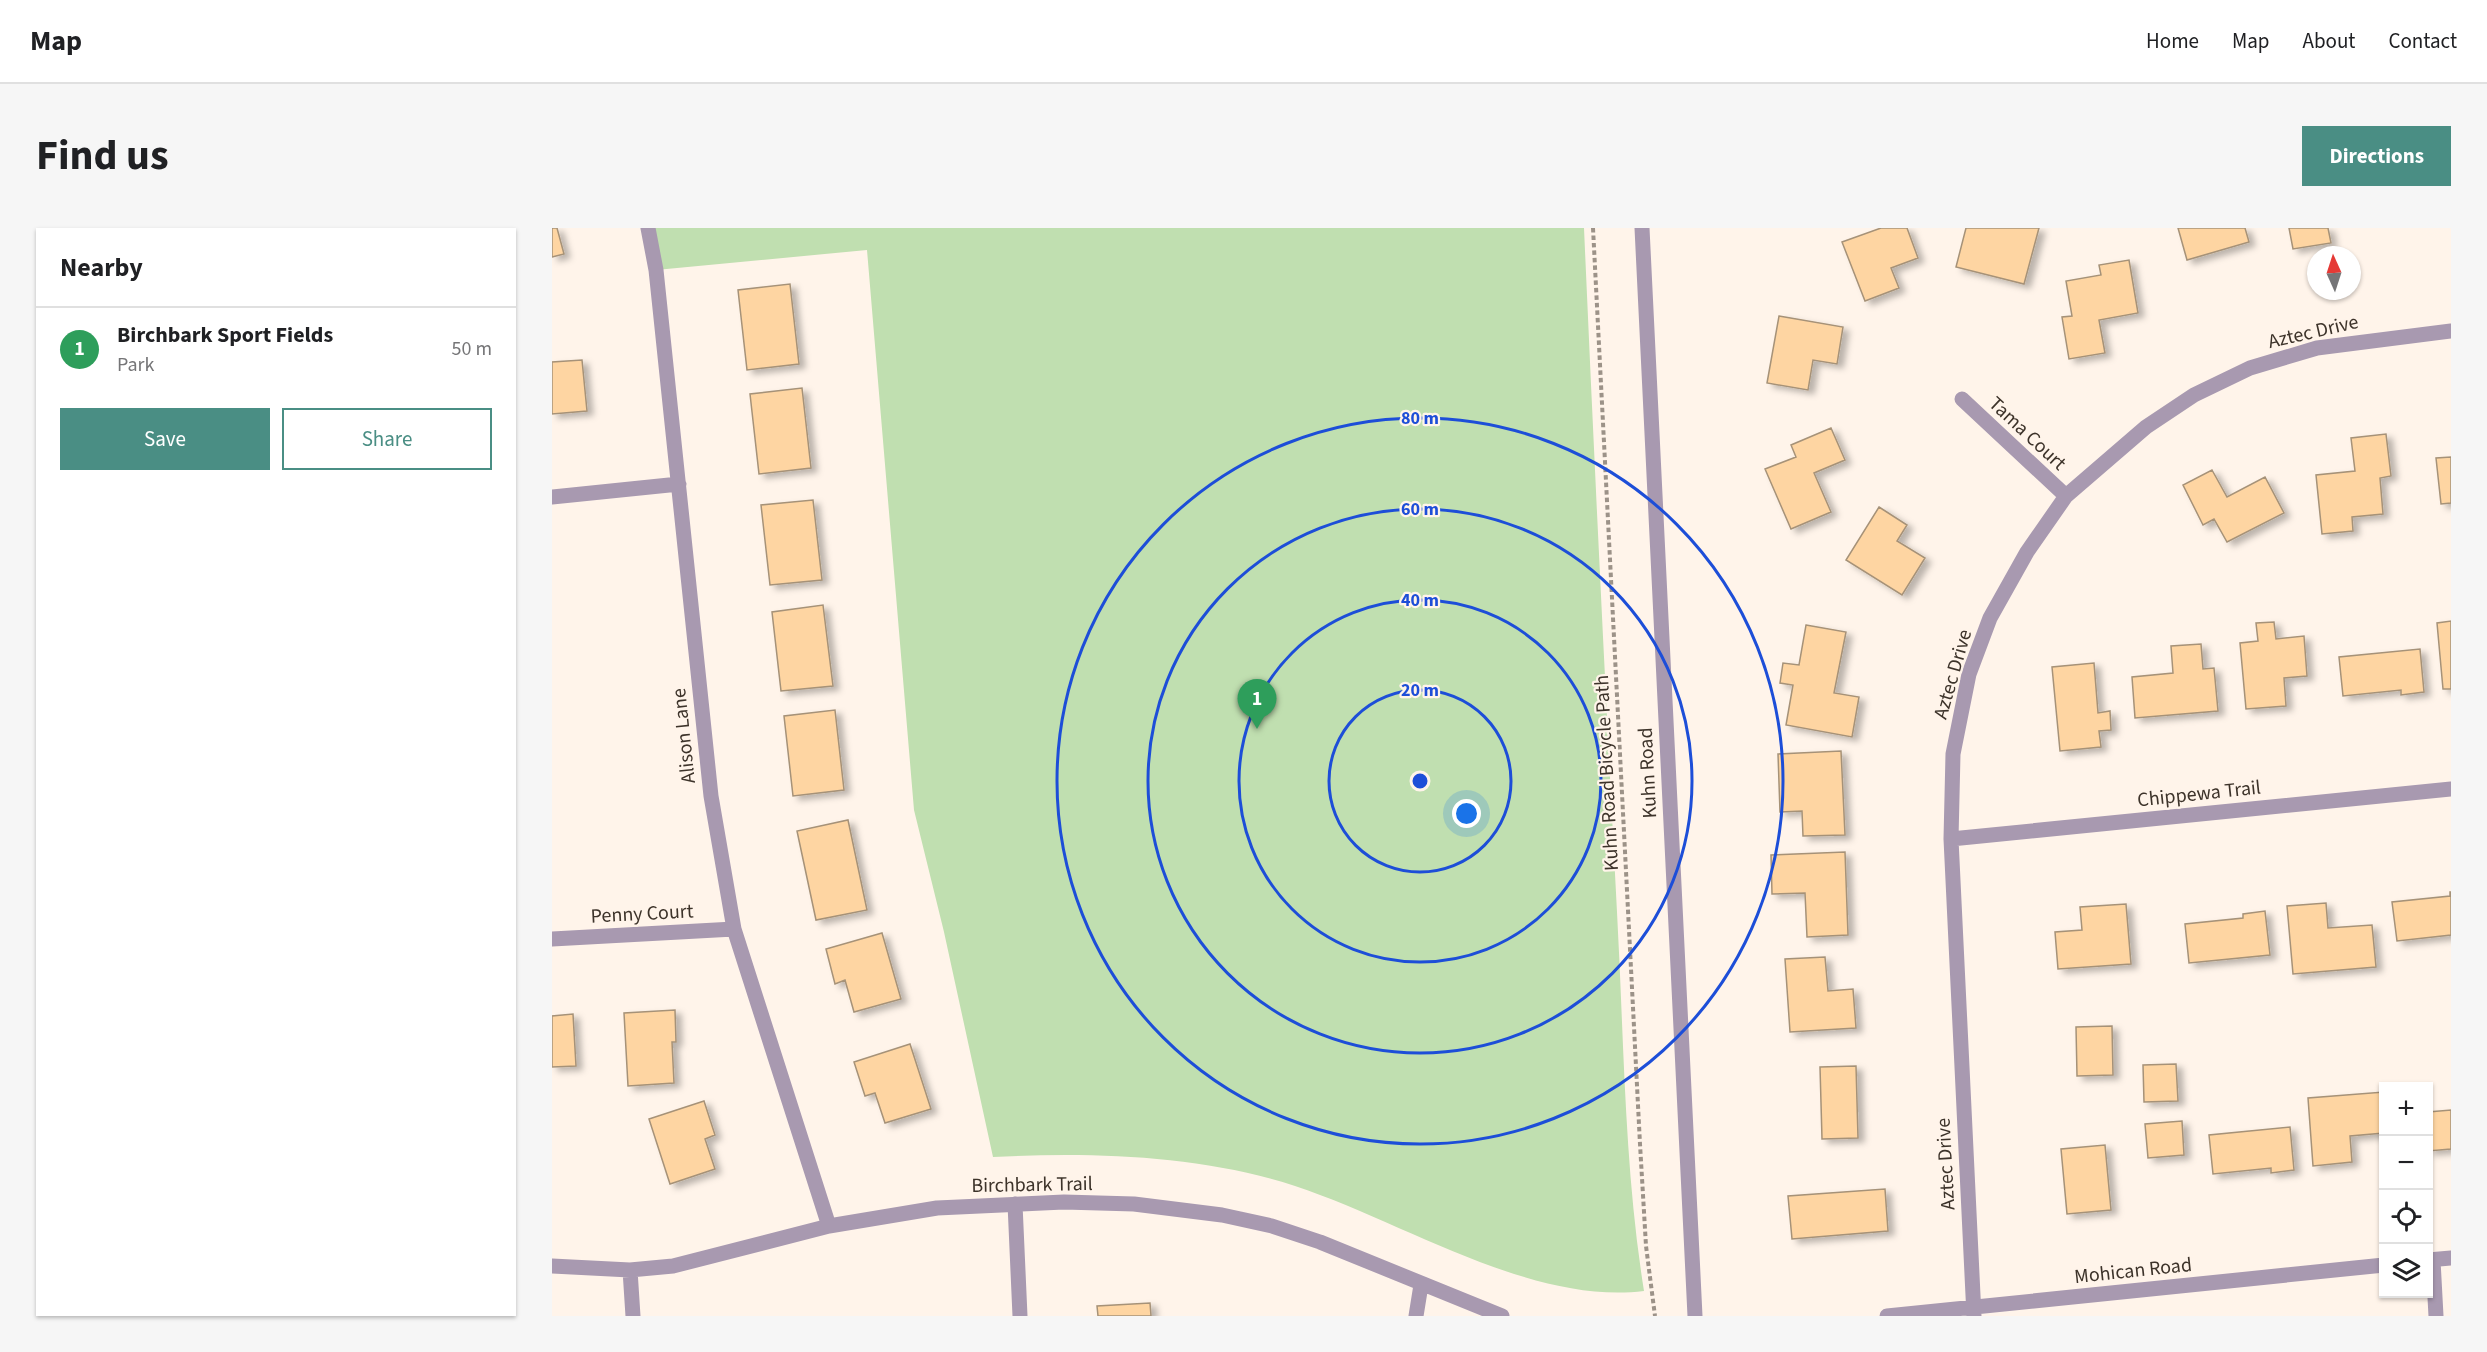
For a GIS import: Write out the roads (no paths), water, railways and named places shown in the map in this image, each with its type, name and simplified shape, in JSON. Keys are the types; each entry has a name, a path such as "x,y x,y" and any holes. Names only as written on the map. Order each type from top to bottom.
{"street":[{"name":"Alison Lane","path":"648,228 656,270 711,796 734,929 829,1226"},
{"name":"Kuhn Road","path":"1642,228 1695,1316"},
{"name":"Aztec Drive","path":"1973,1312 1951,839 1953,754 1969,674 1990,618 2027,552 2066,496 2146,427 2194,395 2250,368 2317,348 2451,331"},
{"name":"Tama Court","path":"1962,399 2066,496"},
{"path":"552,497 679,484"},
{"name":"Chippewa Trail","path":"1951,839 2451,789"},
{"name":"Penny Court","path":"552,939 734,929"},
{"path":"1015,1204 1020,1316"},
{"name":"Birchbark Trail","path":"552,1266 630,1270 673,1266 829,1226 937,1208 1015,1204 1134,1204 1222,1215 1272,1226 1320,1242 1502,1316"},
{"path":"2433,1260 2451,1258"},
{"name":"Mohican Road","path":"1887,1316 1973,1312 2379,1266"},
{"path":"630,1270 633,1316"},
{"path":"2433,1282 2436,1316"},
{"path":"1416,1316 1421,1285"}],"place":[{"name":"Birchbark Sport Fields","path":"1257,729"}]}
